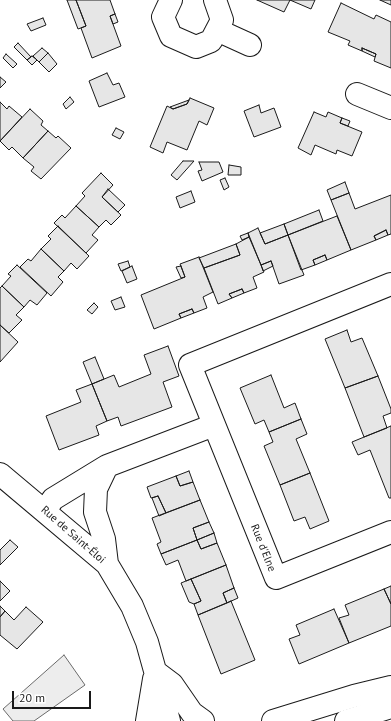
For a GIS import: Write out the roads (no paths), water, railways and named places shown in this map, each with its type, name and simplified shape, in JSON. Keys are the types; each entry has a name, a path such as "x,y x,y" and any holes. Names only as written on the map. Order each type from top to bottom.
{"street":[{"path":"171,0 163,18 171,36 196,47 211,41 222,20 215,0"},
{"path":"217,30 250,45"},
{"path":"357,94 391,108"},
{"name":"Rue d'Elne","path":"391,284 190,365 276,578 391,532"},
{"path":"45,511 53,499 107,466 214,425"},
{"path":"107,466 96,489 96,512 104,539 107,564"},
{"name":"Rue de Saint-Éloi","path":"0,474 107,564 132,606 147,642 169,721"},
{"path":"147,721 156,672 172,684 192,713 203,721"},
{"path":"274,721 354,696 391,687"},
{"path":"346,721 391,708"}]}
